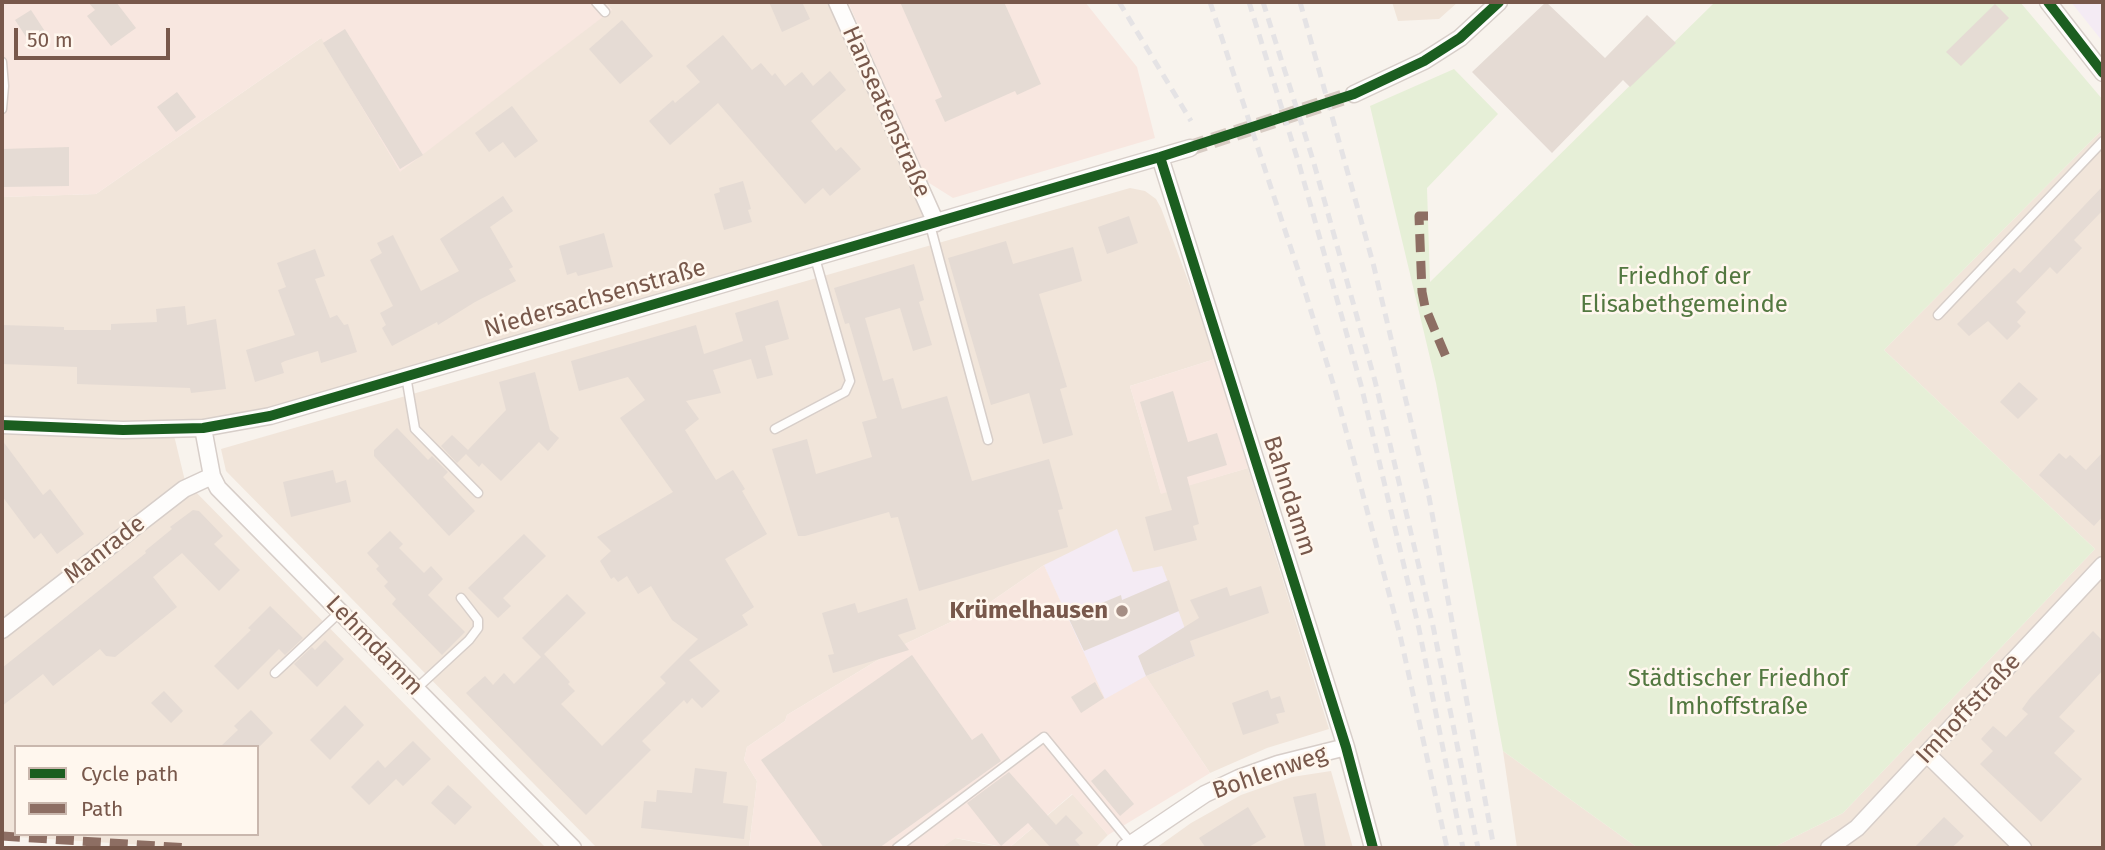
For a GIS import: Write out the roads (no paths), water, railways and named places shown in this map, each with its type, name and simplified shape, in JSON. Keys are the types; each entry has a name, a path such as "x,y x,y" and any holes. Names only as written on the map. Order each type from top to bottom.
{"street":[{"name":"Hanseatenstraße","path":"837,2 933,224"},
{"path":"1354,94 1424,61 1460,38 1499,2"},
{"path":"2048,2 2103,73"},
{"name":"Niedersachsenstraße","path":"2,425 122,430 203,428 270,416 1190,149"},
{"name":"Bahndamm","path":"1160,157 1346,747 1373,848"},
{"name":"Lehmdamm","path":"203,428 212,476 218,488 573,848"},
{"name":"Manrade","path":"2,630 184,489 212,476"},
{"name":"Imhoffstraße","path":"1830,848 1857,828 2103,565"},
{"name":"Bohlenweg","path":"1128,846 1205,794 1239,778 1278,764 1346,747"},
{"path":"1927,754 2023,848"}],"lane":[{"path":"596,2 604,12"},
{"path":"2,62 2,109"},
{"path":"1938,315 2103,141"},
{"path":"933,224 988,440"},
{"path":"775,429 845,392 850,381 815,258"},
{"path":"406,376 415,429 478,494"},
{"path":"416,689 470,639 478,628 478,620 461,598"},
{"path":"275,673 340,612"},
{"path":"897,848 1044,737 1128,846"}],"tunnel":[{"path":"1190,148 1354,94"}],"railway":[{"path":"1119,2 1191,121"},
{"path":"1210,2 1336,393 1400,635 1447,848"},
{"path":"1249,2 1299,164 1361,385 1419,629 1463,848"},
{"path":"1263,2 1313,160 1375,381 1433,626 1478,848"},
{"path":"1300,2 1373,263 1429,497 1494,848"}],"place":[{"name":"Krümelhausen","path":"1122,611"}],"park label":[{"name":"Friedhof der Elisabethgemeinde","path":"1684,291"},
{"name":"Städtischer Friedhof Imhoffstraße","path":"1738,693"}]}
